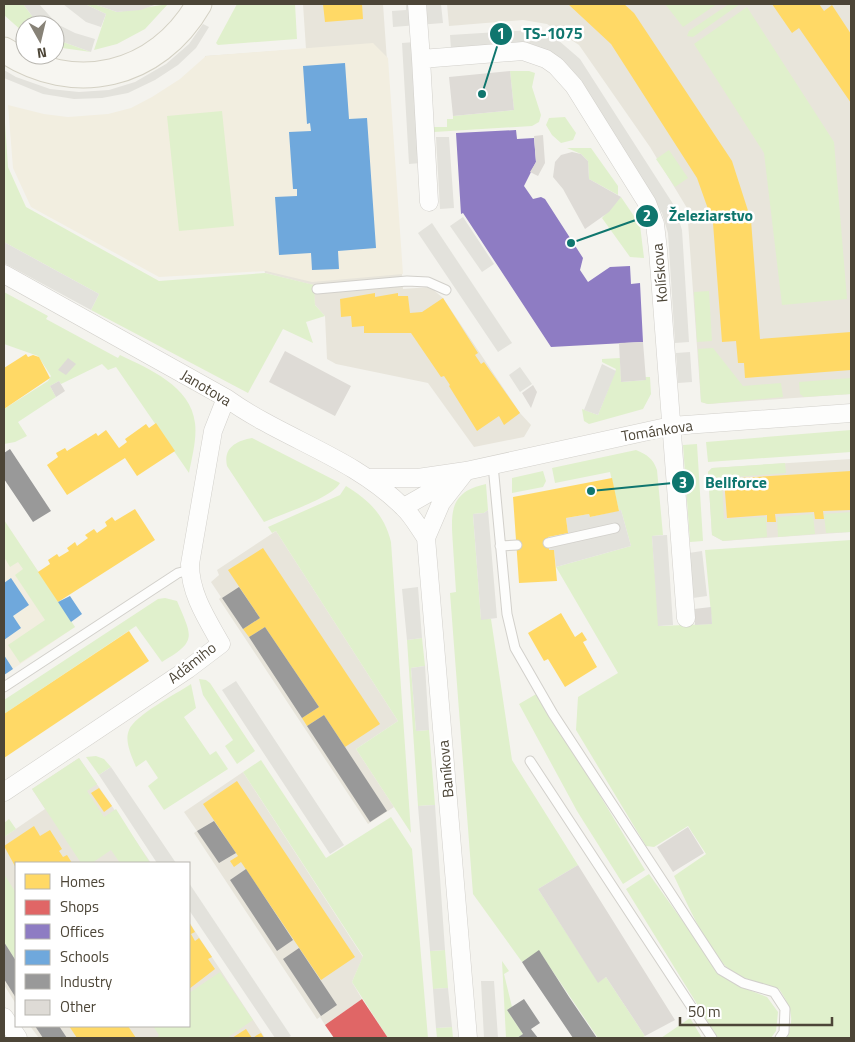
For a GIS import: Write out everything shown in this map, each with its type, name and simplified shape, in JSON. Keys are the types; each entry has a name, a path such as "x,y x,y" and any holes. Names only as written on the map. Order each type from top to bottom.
{"street":[{"path":"4,50 35,67 59,74 85,76 122,70 153,55 168,43 185,26 198,4"},
{"path":"417,4 429,202"},
{"name":"Kolískova","path":"420,59 523,50 546,59 566,74 647,203 655,224 686,618"},
{"name":"Janotova","path":"4,274 226,398 244,411 351,465 404,507"},
{"name":"Adámiho","path":"4,792 188,669 221,644 199,605 190,570 213,431 226,398"},
{"name":"Tománkova","path":"367,478 418,478 466,472 671,426 851,413"},
{"path":"426,538 441,503 466,472"},
{"name":"Tománkova","path":"404,507 466,472"},
{"path":"418,478 407,489 404,507 426,538"},
{"name":"Baníkova","path":"426,538 468,1038"},
{"path":"4,1017 18,1038"}],"lane":[{"path":"317,288 407,281 428,282 446,290"},
{"path":"493,465 507,614 515,648 553,714 722,970 743,983 774,992 785,1009 784,1032 780,1038"},
{"path":"548,543 615,528"},
{"path":"500,546 517,546"},
{"path":"4,687 178,573 190,570"},
{"path":"530,761 712,1038"}],"shaded area":[{"path":"23,4 39,4 49,15 31,15"},
{"path":"63,4 85,4 106,14 101,27 86,22"},
{"path":"94,4 157,4 141,10 117,12"},
{"path":"303,4 383,4 403,289 430,287 443,298 520,413 531,425 524,437 474,447 428,383 336,364 327,359 325,316 315,305 313,285 265,273 259,247 212,112 205,56 306,49"},
{"path":"406,4 441,4 443,23 393,27 392,11 406,10"},
{"path":"447,4 851,4 851,394 708,404 701,402 687,208 650,147 579,45 547,24 523,20 449,26"},
{"path":"203,24 209,27 196,48 178,65 155,80 128,93 102,98 74,99 43,94 4,78 4,70 16,77 50,89 79,92 109,90 135,82 166,64 189,44"},
{"path":"65,28 95,39 91,52 65,43"},
{"path":"531,30 558,40 580,59 675,207 682,230 689,342 675,343 668,233 662,213 569,68 550,52 451,49 450,35"},
{"path":"415,42 421,163 409,164 402,43"},
{"path":"373,43 388,58 403,274 312,282 266,271 159,277 31,207 13,168 8,105 44,114 68,117 108,114 131,108 152,97 180,79 206,56"},
{"path":"436,137 449,137 454,208 440,209"},
{"path":"463,217 494,264 482,272 450,226"},
{"path":"432,223 512,343 498,352 418,233"},
{"path":"4,242 99,294 91,310 4,263"},
{"path":"690,352 692,382 678,383 676,353"},
{"path":"602,364 616,371 598,415 584,410"},
{"path":"520,367 532,384 520,392 509,375"},
{"path":"851,459 851,532 723,541 712,535 708,472 712,468"},
{"path":"488,510 497,618 481,620 473,514 484,513"},
{"path":"621,510 631,546 556,567 554,550 549,550 548,537 568,533 566,518 589,514 590,517"},
{"path":"4,520 75,627 4,675"},
{"path":"276,531 398,721 356,749 394,807 368,824 219,599 221,597 211,582 219,575 217,570"},
{"path":"667,535 673,625 658,626 652,536"},
{"path":"702,551 707,596 693,598 689,553"},
{"path":"418,587 422,638 407,640 402,589"},
{"path":"425,666 429,730 416,731 411,668"},
{"path":"236,681 344,845 330,854 222,690"},
{"path":"79,758 150,862 15,862 15,1002 4,985 4,837 45,809 32,789"},
{"path":"111,767 175,862 156,862 99,775"},
{"path":"243,772 363,957 352,982 362,999 325,1025 320,1017 317,1019 194,833 197,831 184,812"},
{"path":"435,805 445,950 430,951 418,806"},
{"path":"190,884 291,1036 275,1038 190,911"},
{"path":"190,924 265,1038 39,1038 31,1027 190,1027"},
{"path":"481,981 494,981 498,1038 484,1038"},
{"path":"448,988 452,1027 436,1028 433,989"}],"green space":[{"path":"4,4 23,4 31,15 15,15 15,25 4,15"},
{"path":"85,4 94,4 117,12 168,4 145,29 117,44 94,50 106,14"},
{"path":"237,4 295,4 297,39 218,45 216,43"},
{"path":"665,4 717,4 683,27"},
{"path":"729,4 740,4 693,37 687,36 689,31"},
{"path":"747,7 834,142 847,299 782,305 764,153 694,44"},
{"path":"65,43 91,52 65,48"},
{"path":"510,71 529,71 535,73 532,87 541,115 539,122 532,126 434,132 433,127 447,127 447,119 453,119 453,116 514,110"},
{"path":"4,108 8,167 26,207 159,281 265,273 314,285 315,305 325,316 306,322 313,343 283,329 248,393 91,310 99,294 4,242"},
{"path":"222,111 234,226 179,231 167,116"},
{"path":"565,117 576,133 573,140 561,143 552,135 546,125 549,118"},
{"path":"567,148 591,148 618,186 618,195 589,179 588,161 581,154"},
{"path":"669,150 688,178 675,187 656,159"},
{"path":"621,197 640,225 644,258 630,257 602,218"},
{"path":"709,291 712,341 697,342 694,292"},
{"path":"4,292 48,316 46,319 118,358 120,355 143,366 167,380 177,389 186,399 192,410 195,423 195,442 189,473 116,367 108,370 102,364 61,384 59,381 50,386 56,397 18,422 27,436 15,442 4,444 4,409 48,381 51,376 38,356 4,344"},
{"path":"713,348 743,386 781,383 783,397 708,404 701,402 698,349"},
{"path":"620,358 621,382 645,380 645,377 650,377 651,394 643,409 589,424 584,421 582,409 598,415 616,369 602,362 602,359"},
{"path":"851,378 851,394 804,397 800,394 799,382"},
{"path":"851,430 851,452 708,462 706,442"},
{"path":"252,438 340,483 335,489 317,500 264,522 227,466 226,459 232,446"},
{"path":"697,444 703,541 690,542 683,445"},
{"path":"636,450 649,457 657,470 663,535 652,536 659,626 712,624 705,550 851,540 851,1038 787,1038 791,1018 789,1007 779,989 741,976 729,969 721,961 698,926 674,876 706,854 688,826 654,847 646,846 576,730 578,697 618,673 556,567 631,546 621,510 619,511 610,472 555,483 552,468"},
{"path":"785,463 786,473 722,478 724,519 766,517 767,537 723,541 712,535 708,472 712,468"},
{"path":"543,471 546,481 543,487 512,493 512,478"},
{"path":"486,484 488,510 484,513 473,514 481,619 491,619 512,760 578,865 538,889 598,982 606,977 645,1036 641,1038 598,1038 539,951 522,962 473,894 450,593 456,592 452,524 454,506 458,499 474,488"},
{"path":"346,486 375,509 385,524 391,542 411,833 356,749 398,721 276,531 272,533 268,527 340,495"},
{"path":"851,512 851,532 826,533 824,514"},
{"path":"813,514 815,534 778,537 777,517"},
{"path":"4,520 75,627 20,663 8,645 45,620 15,575 23,569 18,562 10,567 4,557"},
{"path":"165,598 177,601 186,623 189,637 182,649 174,655 162,662 136,626 4,714 4,700 158,599"},
{"path":"422,638 425,666 411,668 416,731 429,730 435,805 418,806 407,640"},
{"path":"199,679 210,683 255,751 237,764 225,746 233,740 203,695"},
{"path":"191,684 196,708 184,717 210,755 216,751 228,769 164,810 148,786 158,778 146,760 136,767 129,749 128,734 133,724 139,718"},
{"path":"538,693 645,870 623,884 577,811 519,704"},
{"path":"96,756 104,759 111,767 99,775 86,757"},
{"path":"79,758 97,784 87,791 104,817 116,809 149,862 119,862 111,850 93,862 80,862 32,789"},
{"path":"261,760 326,858 391,817 412,849 428,1038 388,1038 352,982 363,956 243,772"},
{"path":"9,819 16,829 4,837 4,823"},
{"path":"4,874 15,891 15,959 4,942"},
{"path":"649,874 719,972 741,987 767,997 778,1012 776,1031 771,1038 718,1038 626,889"},
{"path":"445,950 448,988 433,989 430,951"},
{"path":"502,961 509,971 504,974 512,1007 507,1010 523,1034 517,1038 506,1038"},
{"path":"220,972 253,1020 227,1038 157,1038 159,1035 154,1027 190,1027 190,992"},
{"path":"690,1018 702,1038 661,1038"},
{"path":"452,1027 453,1038 437,1038 436,1028"}],"building: Homes":[{"path":"323,4 362,4 363,19 325,22"},
{"path":"568,4 624,4 634,13 732,161 751,220 760,339 851,332 851,370 745,378 744,363 738,363 736,341 722,342 713,223 697,178 611,44"},
{"path":"772,4 819,4 824,11 832,5 851,34 851,103 799,28 792,33"},
{"path":"375,293 375,297 398,293 398,296 408,296 410,313 422,312 443,298 478,353 475,355 481,364 484,362 520,413 504,425 499,416 477,431 444,376 441,377 411,333 364,333 364,326 352,327 351,316 341,317 340,299"},
{"path":"26,354 28,357 33,355 39,357 50,378 4,409 4,368"},
{"path":"156,423 175,451 137,476 125,458 67,495 47,465 58,457 56,453 65,448 67,451 96,433 98,436 106,430 119,448 127,442 125,439 146,424 149,428"},
{"path":"851,471 851,510 823,511 824,519 815,519 814,512 775,514 776,522 767,522 767,515 727,518 724,479"},
{"path":"612,478 619,511 590,517 589,514 566,518 568,533 548,537 549,550 554,550 557,581 519,583 513,497"},
{"path":"135,509 155,540 58,602 38,572 50,564 48,560 57,554 59,557 69,551 67,548 75,542 77,546 88,538 85,535 94,529 97,533 107,526 105,522 112,517 115,521"},
{"path":"263,548 380,724 345,747 324,715 307,726 302,718 319,707 265,627 249,637 243,629 260,618 228,570"},
{"path":"561,613 575,637 582,632 587,640 583,642 597,667 565,687 548,659 544,661 528,633"},
{"path":"129,631 149,661 4,758 4,714"},
{"path":"237,781 355,957 321,980 241,862 234,867 230,861 238,856 203,804"},
{"path":"99,788 112,806 104,812 91,793"},
{"path":"34,826 40,836 50,830 62,849 59,851 63,857 67,855 71,862 15,862 15,866 4,846"},
{"path":"190,924 195,932 191,934 195,941 199,938 212,957 208,959 215,969 190,988"},
{"path":"70,1027 129,1027 136,1038 77,1038"},
{"path":"246,1029 252,1038 232,1038"},
{"path":"261,1033 264,1038 253,1038 257,1035"}],"building: Shops":[{"path":"362,999 388,1038 334,1038 325,1025"}],"building: Offices":[{"path":"516,130 517,139 534,138 536,162 524,186 533,199 541,197 545,199 583,258 580,270 588,282 610,267 630,266 631,284 640,283 643,342 551,347 463,213 461,214 456,133"}],"building: Schools":[{"path":"345,63 349,119 367,118 376,248 338,251 339,269 312,270 311,253 279,255 275,197 297,196 297,189 293,189 289,132 311,131 310,123 307,124 303,66"},
{"path":"11,578 29,605 13,616 21,628 4,640 4,583"},
{"path":"70,596 82,614 71,622 58,602"},
{"path":"4,655 13,669 4,675"}],"building: Industry":[{"path":"10,449 51,511 33,522 4,479 4,453"},
{"path":"239,587 260,618 243,629 222,598"},
{"path":"265,627 319,707 302,718 249,637"},
{"path":"324,715 387,811 370,822 307,726"},
{"path":"214,821 236,853 219,863 197,831"},
{"path":"246,869 293,940 277,951 230,880"},
{"path":"4,942 15,959 15,996 4,979"},
{"path":"299,948 337,1005 321,1016 283,959"},
{"path":"539,950 597,1038 573,1038 527,970 522,962"},
{"path":"524,999 540,1023 531,1029 538,1038 517,1038 523,1034 507,1010"},
{"path":"36,1027 60,1027 67,1038 43,1038"}],"building: Other":[{"path":"510,71 514,110 453,116 449,77"},
{"path":"543,135 545,163 538,176 530,172 536,162 534,136"},
{"path":"572,152 581,154 588,161 589,179 621,197 609,212 585,229 563,189 553,177 555,162 561,155"},
{"path":"643,342 646,380 621,382 619,343"},
{"path":"285,351 351,386 335,416 269,382"},
{"path":"68,358 76,364 66,375 58,370"},
{"path":"59,381 65,391 56,397 50,386"},
{"path":"533,385 537,392 531,408 522,393"},
{"path":"711,607 712,624 695,625 694,609"},
{"path":"688,827 704,853 673,872 657,847"},
{"path":"578,865 675,1020 645,1036 606,977 598,983 538,889"}],"place":[{"name":"TS-1075","path":"482,94"},
{"name":"Železiarstvo","path":"571,243"},
{"name":"Bellforce","path":"591,491"}]}
